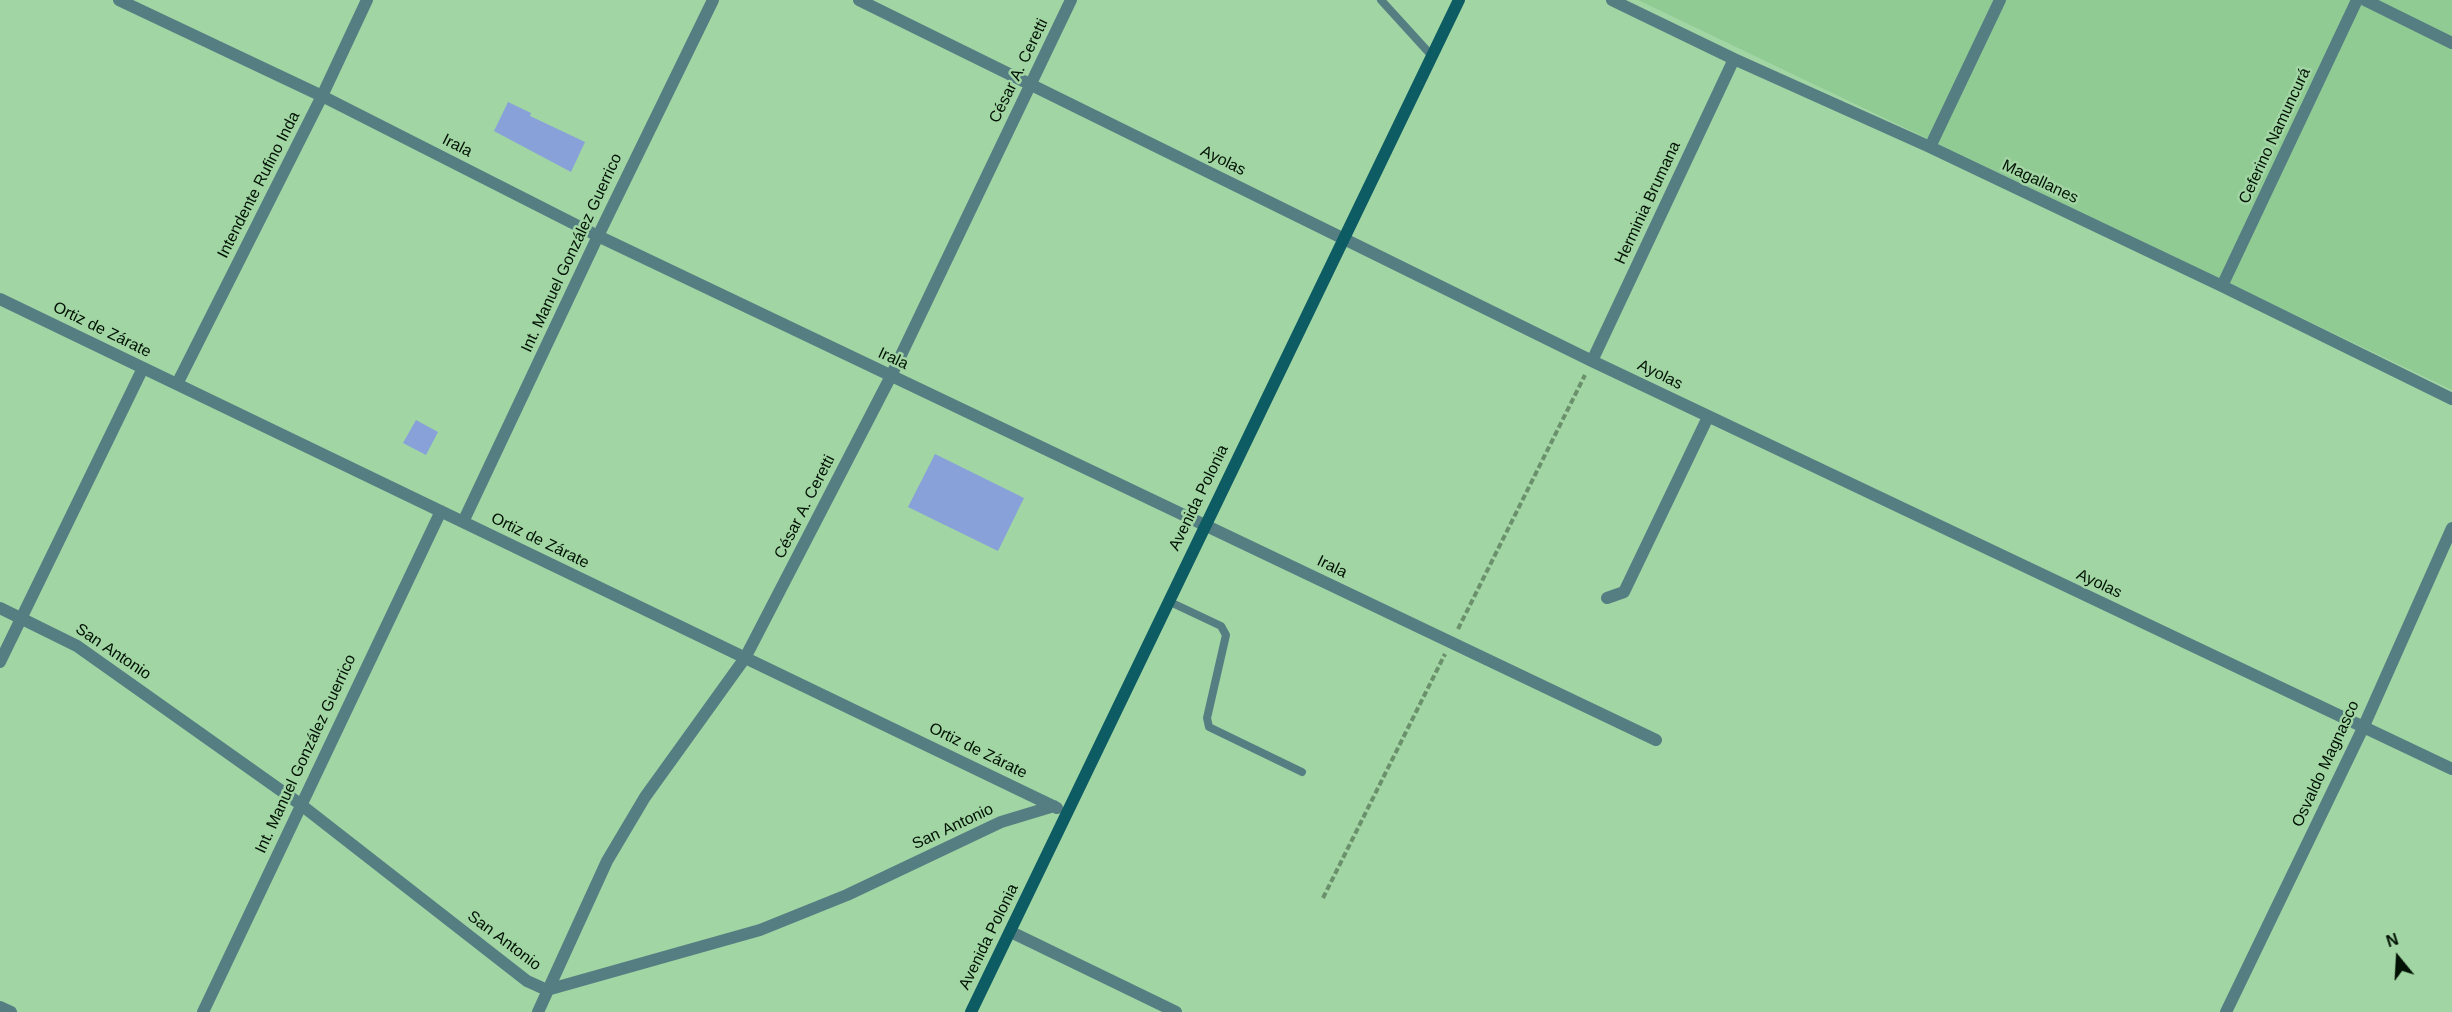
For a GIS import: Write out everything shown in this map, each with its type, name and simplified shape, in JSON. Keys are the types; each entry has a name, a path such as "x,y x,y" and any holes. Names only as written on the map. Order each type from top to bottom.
{"main road":[{"name":"Avenida Polonia","path":"971,1012 1459,0"}],"street":[{"name":"Irala","path":"119,0 322,96 598,236 1656,740"},
{"name":"Intendente Rufino Inda","path":"177,384 322,96 367,0"},
{"name":"Int. Manuel González Guerrico","path":"464,522 598,236 713,0"},
{"name":"Ayolas","path":"859,0 1708,417 2452,769"},
{"name":"César A. Ceretti","path":"538,1012 608,861 645,797 745,658 891,376 1071,0"},
{"name":"Magallanes","path":"1612,0 1734,59 1930,147 2452,399"},
{"path":"1930,147 2000,0"},
{"name":"Ceferino Namuncurá","path":"2222,286 2357,0"},
{"path":"2365,0 2452,43"},
{"name":"Herminia Brumana","path":"1592,361 1734,59"},
{"name":"Ortiz de Zárate","path":"0,299 1066,812"},
{"path":"0,663 143,368"},
{"path":"1607,598 1624,592 1708,417"},
{"name":"Int. Manuel González Guerrico","path":"203,1012 441,511"},
{"name":"Osvaldo Magnasco","path":"2226,1012 2362,728 2452,528"},
{"name":"San Antonio","path":"0,608 77,646 300,804 527,981 547,990 760,930 847,896 1001,822 1054,806"},
{"path":"1011,932 1176,1012"},
{"path":"0,1007 11,1012"}],"lane":[{"path":"1381,0 1432,56"},
{"path":"1168,601 1221,626 1226,634 1208,718 1209,727 1302,772"}],"shaded area":[{"path":"1638,0 2452,0 2452,390"}],"building":[{"path":"508,102 531,113 530,116 585,142 571,172 494,131"},
{"path":"416,420 438,432 426,455 403,443"},
{"path":"935,454 1024,498 998,551 908,507"}]}
